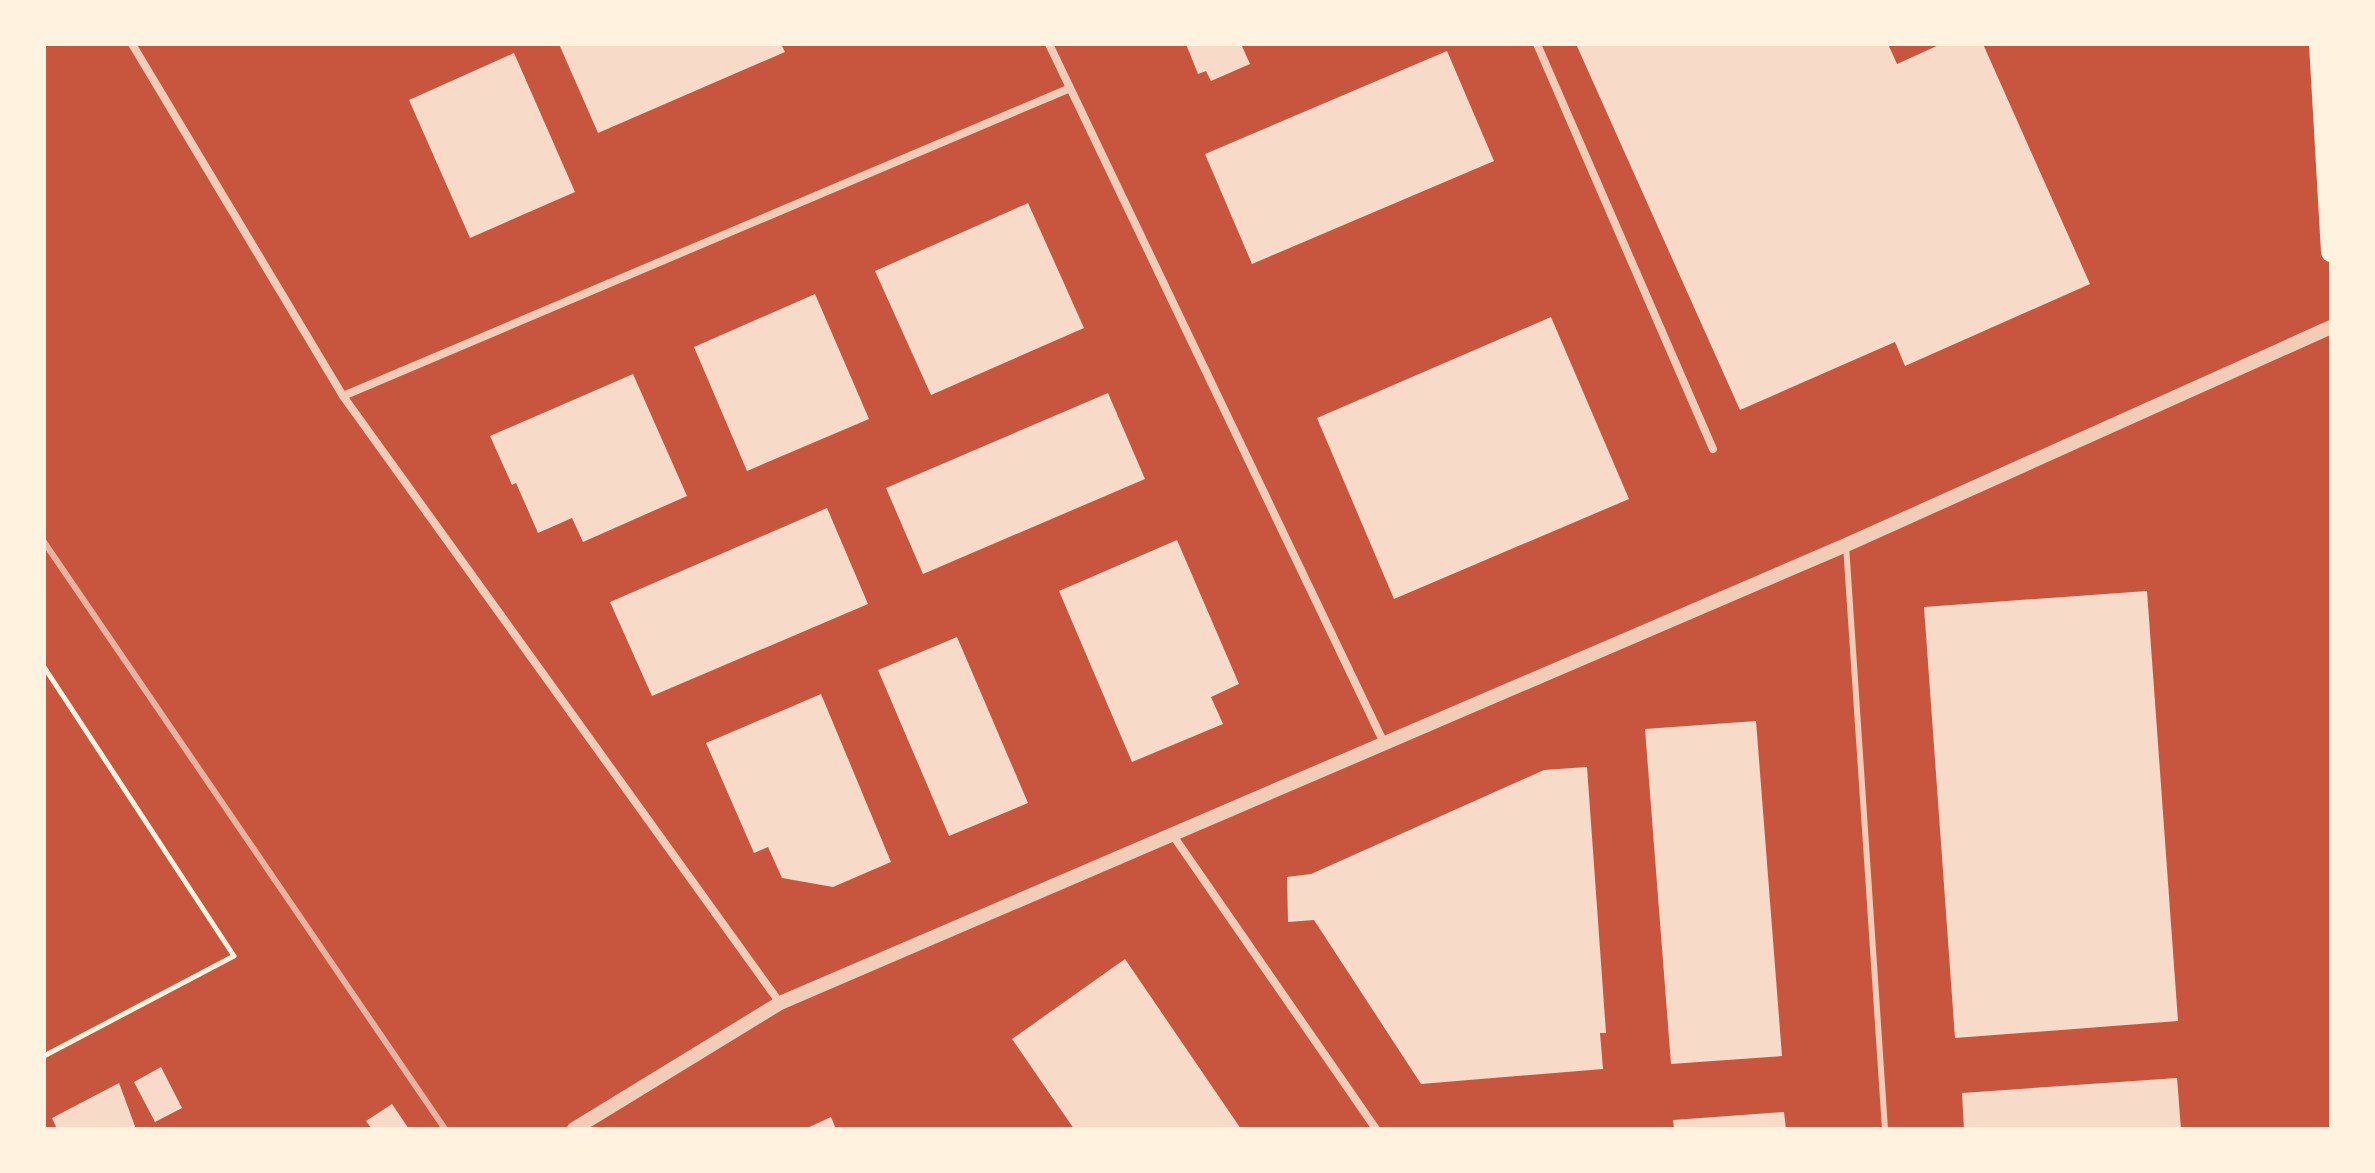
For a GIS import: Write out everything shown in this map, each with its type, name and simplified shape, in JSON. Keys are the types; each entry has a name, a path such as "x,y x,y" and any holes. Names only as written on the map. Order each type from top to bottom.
{"main road":[{"path":"2319,44 2331,252"}],"street":[{"path":"132,44 343,396 780,1003"},
{"path":"1049,44 1384,743"},
{"path":"1537,44 1713,449"},
{"path":"343,396 1068,89"},
{"path":"574,1129 780,1003 1846,545 2331,327"},
{"path":"1172,834 1376,1129"}],"lane":[{"path":"1846,545 1885,1129"}],"path":[{"path":"44,667 234,956 44,1056"}],"building":[{"path":"559,44 781,44 785,52 598,133"},
{"path":"1186,44 1241,44 1250,64 1211,81 1206,71 1198,74"},
{"path":"1576,44 1888,44 1897,64 1941,44 1983,44 2090,284 1905,366 1895,342 1740,410"},
{"path":"1447,51 1494,161 1252,264 1205,154"},
{"path":"514,53 575,192 470,238 409,100"},
{"path":"1028,203 1084,328 931,395 875,271"},
{"path":"815,294 869,419 747,471 694,347"},
{"path":"1551,317 1629,499 1394,599 1317,418"},
{"path":"633,374 687,496 583,542 572,518 538,533 516,483 512,485 490,436"},
{"path":"1108,393 1145,479 923,574 886,488"},
{"path":"827,508 868,604 652,696 610,602"},
{"path":"1177,540 1239,684 1211,697 1223,724 1132,762 1059,591"},
{"path":"2147,591 2178,1021 1955,1038 1924,607"},
{"path":"957,637 1028,803 949,836 878,670"},
{"path":"821,694 891,862 833,887 782,878 768,847 754,853 706,743"},
{"path":"1756,721 1782,1056 1671,1064 1645,729"},
{"path":"1587,767 1606,1033 1600,1033 1603,1069 1421,1084 1314,920 1288,922 1287,877 1311,874 1544,770"},
{"path":"1125,959 1241,1129 1074,1129 1012,1039"},
{"path":"161,1067 182,1108 155,1122 134,1082"},
{"path":"2177,1078 2181,1129 1964,1129 1962,1093"},
{"path":"119,1083 136,1129 57,1129 52,1118"},
{"path":"392,1104 409,1129 372,1129 366,1121"},
{"path":"1784,1112 1786,1129 1674,1129 1673,1120"},
{"path":"831,1117 836,1129 805,1129"}],"railway":[{"path":"44,542 445,1129"}]}
